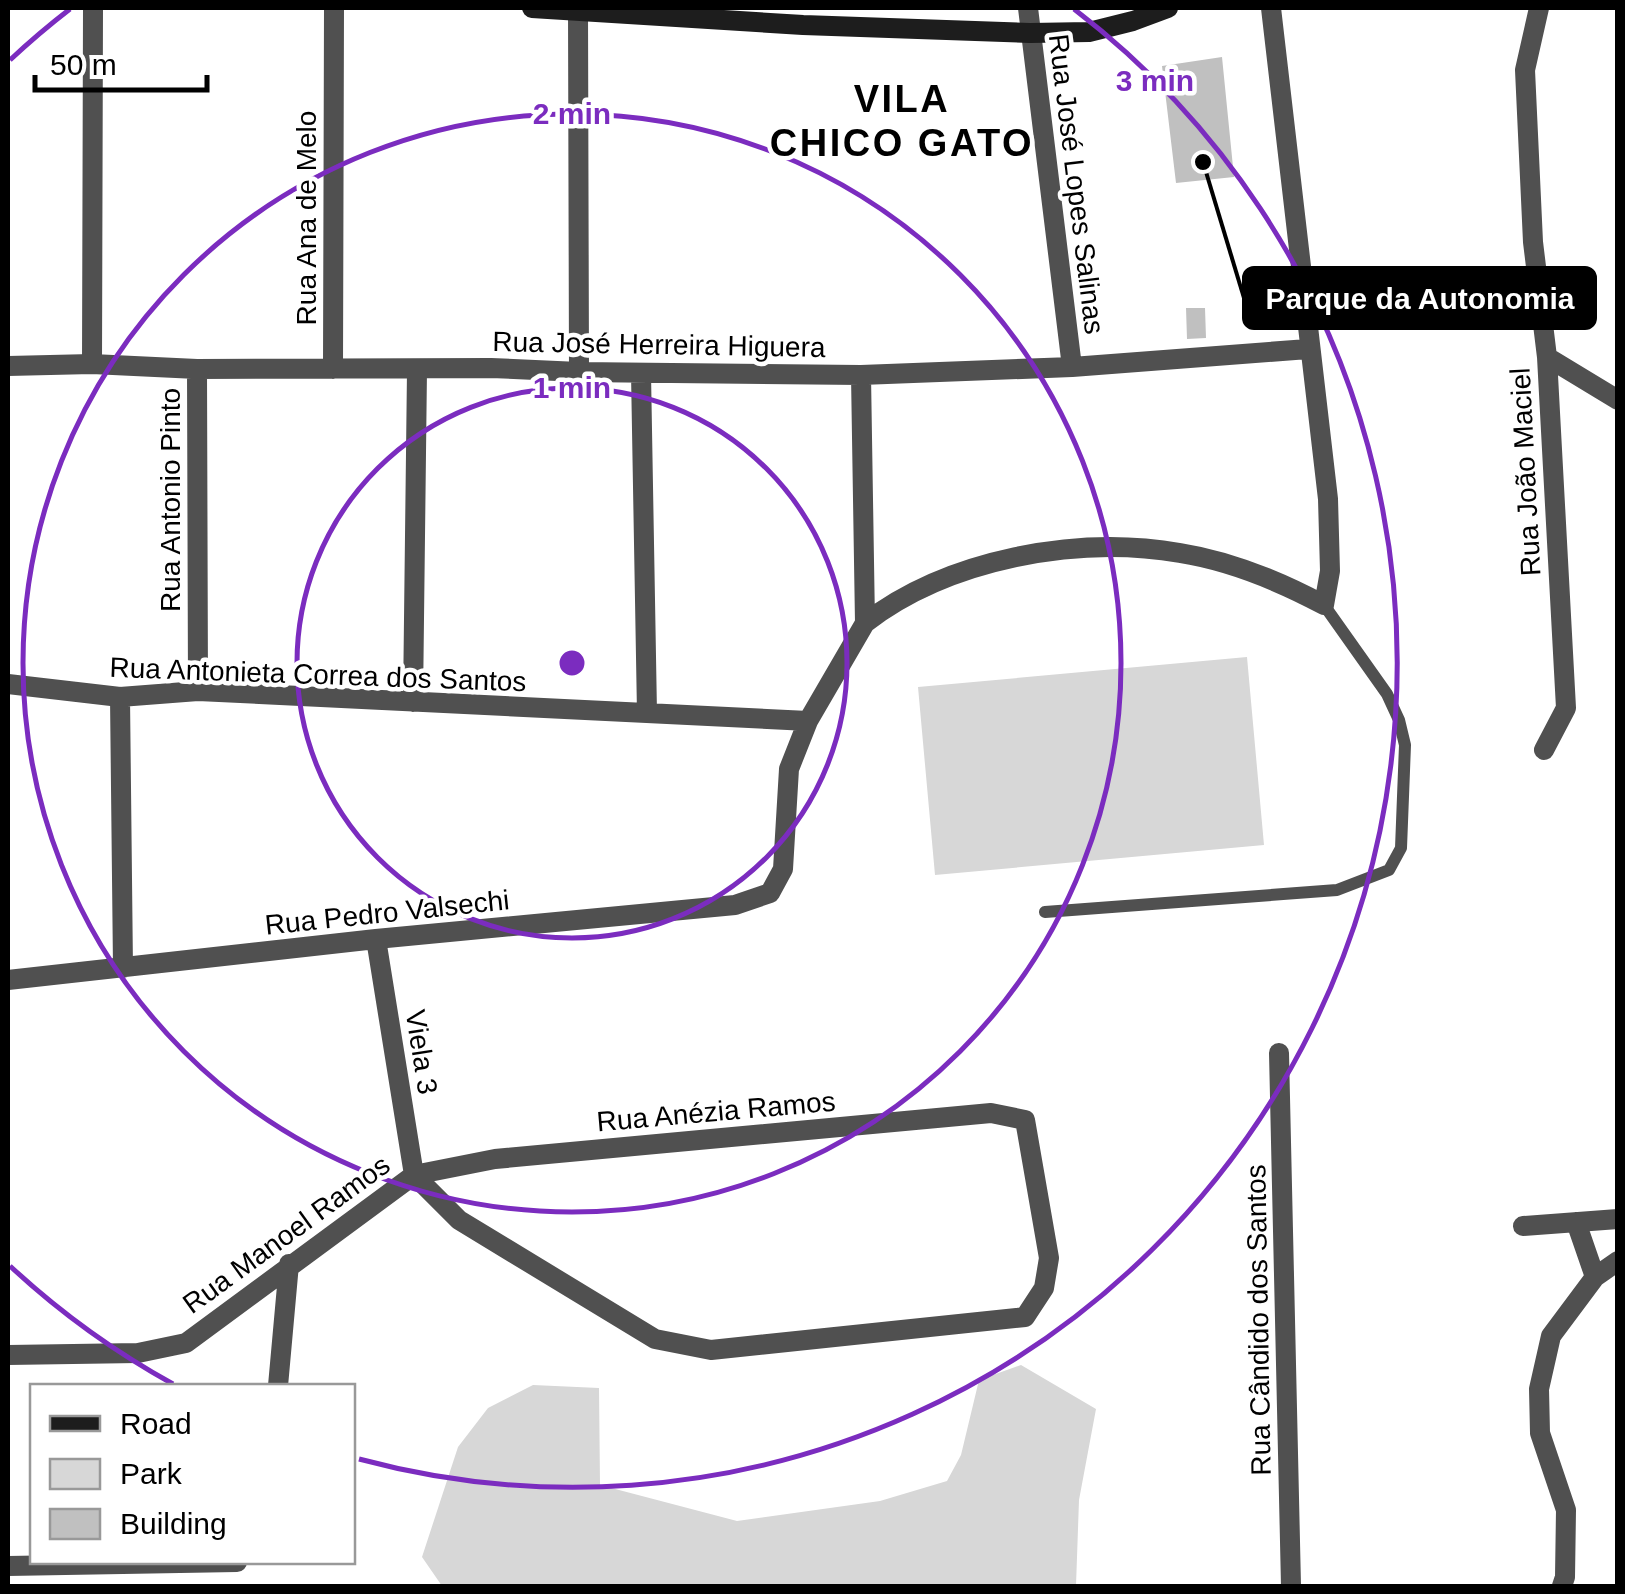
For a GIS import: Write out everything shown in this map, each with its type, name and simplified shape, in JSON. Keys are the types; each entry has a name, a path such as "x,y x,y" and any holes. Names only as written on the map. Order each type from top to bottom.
{"main road":[{"path":"532,8 802,16 1030,33 1089,32 1133,22 1168,8"}],"street":[{"path":"92,364 93,8"},
{"name":"Rua Ana de Melo","path":"333,369 334,8"},
{"name":"Rua José Lopes Salinas","path":"1028,8 1072,367"},
{"path":"808,721 865,623 891,603 957,572 1013,557 1078,547 1180,552 1272,578 1324,605 1330,571 1328,499 1271,8"},
{"name":"Rua João Maciel","path":"1539,8 1525,70 1532,242 1546,357 1566,708 1544,750"},
{"path":"578,9 579,372"},
{"name":"Rua José Herreira Higuera","path":"8,366 491,368 860,375 1072,367 1308,349"},
{"path":"1546,357 1618,400"},
{"name":"Rua Antonio Pinto","path":"197,369 198,691"},
{"path":"413,702 417,370"},
{"path":"641,373 647,713"},
{"path":"860,375 865,623"},
{"name":"Rua Antonieta Correa dos Santos","path":"8,684 120,697 198,691 808,721"},
{"path":"120,697 122,968"},
{"name":"Rua Pedro Valsechi","path":"8,980 376,938 735,906 770,893 784,869 789,768 808,721"},
{"name":"Viela 3","path":"376,938 414,1175"},
{"name":"Rua Cândido dos Santos","path":"1279,1053 1292,1586"},
{"name":"Rua Anézia Ramos","path":"414,1175 495,1160 991,1113 1025,1120 1049,1258 1044,1288 1025,1317"},
{"name":"Rua Manoel Ramos","path":"8,1355 138,1353 186,1343 414,1175 460,1220 656,1339 711,1350 1025,1317"},
{"path":"1523,1226 1618,1219"},
{"path":"1576,1222 1595,1276"},
{"path":"1562,1586 1566,1510 1540,1433 1539,1390 1551,1336 1595,1276 1618,1260"},
{"path":"278,1384 289,1264"},
{"path":"8,1566 122,1564"}],"lane":[{"path":"1044,912 1337,890 1389,870 1402,848 1404,745 1399,720 1387,694 1324,605"}],"green space":[{"path":"1247,657 1264,845 935,875 918,687"},
{"path":"1021,1365 1096,1409 1079,1500 1076,1586 442,1586 422,1557 458,1447 488,1408 533,1385 599,1388 600,1485 737,1521 880,1501 947,1481 961,1455 979,1380"}],"building":[{"path":"1222,57 1234,177 1176,183 1162,66"},
{"path":"1186,308 1205,308 1206,338 1187,339"}],"place":[{"name":"Parque da Autonomia","path":"1203,162"}],"district":[{"name":"VILA CHICO GATO","path":"902,120"}]}
